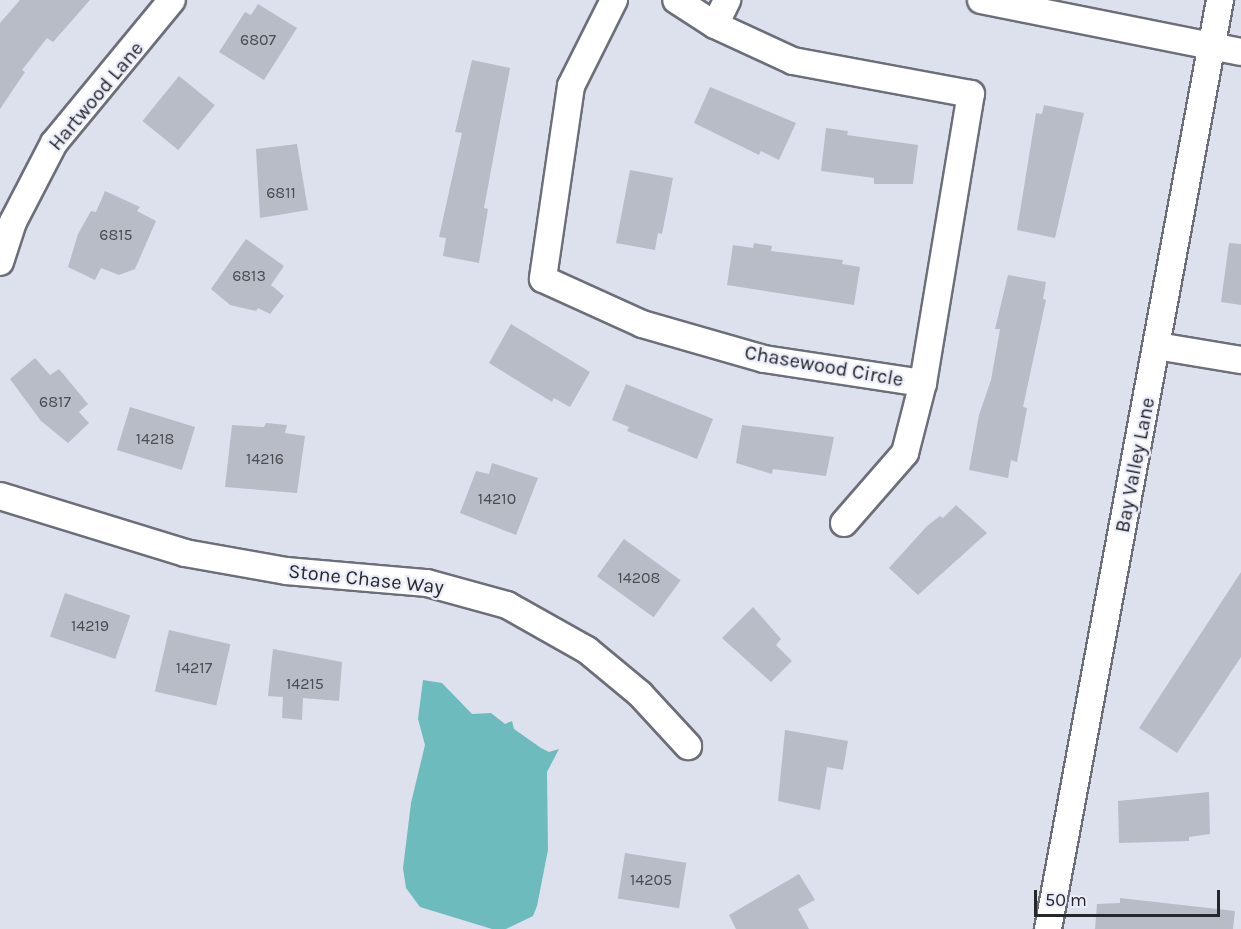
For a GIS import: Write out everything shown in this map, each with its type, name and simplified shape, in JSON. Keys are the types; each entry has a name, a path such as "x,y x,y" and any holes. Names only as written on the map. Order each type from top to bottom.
{"street":[{"name":"Hartwood Lane","path":"0,262 13,222 54,143 172,0"},
{"name":"Chasewood Circle","path":"614,0 571,86 543,279 642,324 764,359 923,383 970,94 793,61 715,25 676,0"},
{"path":"715,25 727,0"},
{"path":"981,0 1241,51"},
{"name":"Bay Valley Lane","path":"1048,929 1220,0"},
{"path":"1157,346 1241,360"},
{"path":"844,524 905,453 923,383"},
{"name":"Stone Chase Way","path":"0,496 185,553 286,571 427,583 507,605 587,650 640,694 688,746"}],"water":[{"path":"423,680 442,683 472,714 491,713 505,724 512,721 514,729 541,748 549,752 559,749 547,772 548,850 537,906 533,916 506,929 492,929 420,907 406,888 403,868 411,803 425,745 418,719"}],"building":[{"path":"20,0 90,0 53,42 47,38 22,70 25,72 0,109 0,23"},
{"path":"258,4 297,28 264,80 219,52 245,12 251,15"},
{"path":"472,60 510,68 484,208 488,209 479,263 443,256 446,238 439,237 462,133 455,132"},
{"path":"179,76 215,105 178,150 142,121"},
{"path":"710,87 796,123 779,160 761,151 759,155 694,123"},
{"path":"1044,105 1084,113 1055,238 1017,230 1036,113 1042,114"},
{"path":"826,128 848,131 847,135 918,145 913,184 874,184 874,178 821,171"},
{"path":"297,144 308,210 260,218 256,149"},
{"path":"630,170 673,178 662,234 658,233 655,250 616,243"},
{"path":"105,191 140,207 137,211 156,221 135,269 119,275 101,268 95,280 68,267 78,234 91,211 96,212"},
{"path":"246,239 284,266 271,285 284,296 270,314 258,308 256,311 230,305 211,289"},
{"path":"754,243 772,246 771,251 843,260 842,264 860,267 854,305 727,285 733,245 753,248"},
{"path":"1229,243 1241,244 1241,305 1221,302"},
{"path":"1008,275 1046,282 1043,299 1046,300 1023,407 1027,408 1017,462 1011,460 1008,478 969,470 979,415 991,380 1000,329 995,329"},
{"path":"511,324 590,372 570,407 554,398 552,402 489,363"},
{"path":"35,358 50,375 59,369 88,404 79,412 89,423 68,443 41,421 10,379"},
{"path":"626,384 713,419 697,459 627,431 629,427 612,420"},
{"path":"130,407 195,427 182,470 117,450"},
{"path":"266,423 287,425 285,433 305,436 297,493 225,487 232,425 264,427"},
{"path":"742,425 834,437 826,476 773,469 772,474 736,463"},
{"path":"492,463 538,478 516,535 460,513 476,471 489,474"},
{"path":"956,505 987,533 918,595 889,568 927,526 940,516 943,518"},
{"path":"624,539 681,580 654,617 597,576"},
{"path":"1241,572 1241,657 1177,753 1139,728"},
{"path":"65,593 130,615 115,659 50,636"},
{"path":"753,607 781,639 776,645 792,661 771,682 722,638"},
{"path":"169,630 230,644 216,706 155,691"},
{"path":"273,649 342,662 339,701 303,698 302,720 282,718 283,697 268,696"},
{"path":"785,730 848,741 843,770 827,767 820,810 778,801"},
{"path":"1209,792 1210,834 1189,837 1189,841 1119,843 1118,801"},
{"path":"625,853 686,863 679,908 618,898"},
{"path":"799,874 815,900 798,909 809,929 736,929 729,915"},
{"path":"1120,898 1235,911 1233,929 1095,929 1097,904 1120,903"}]}
